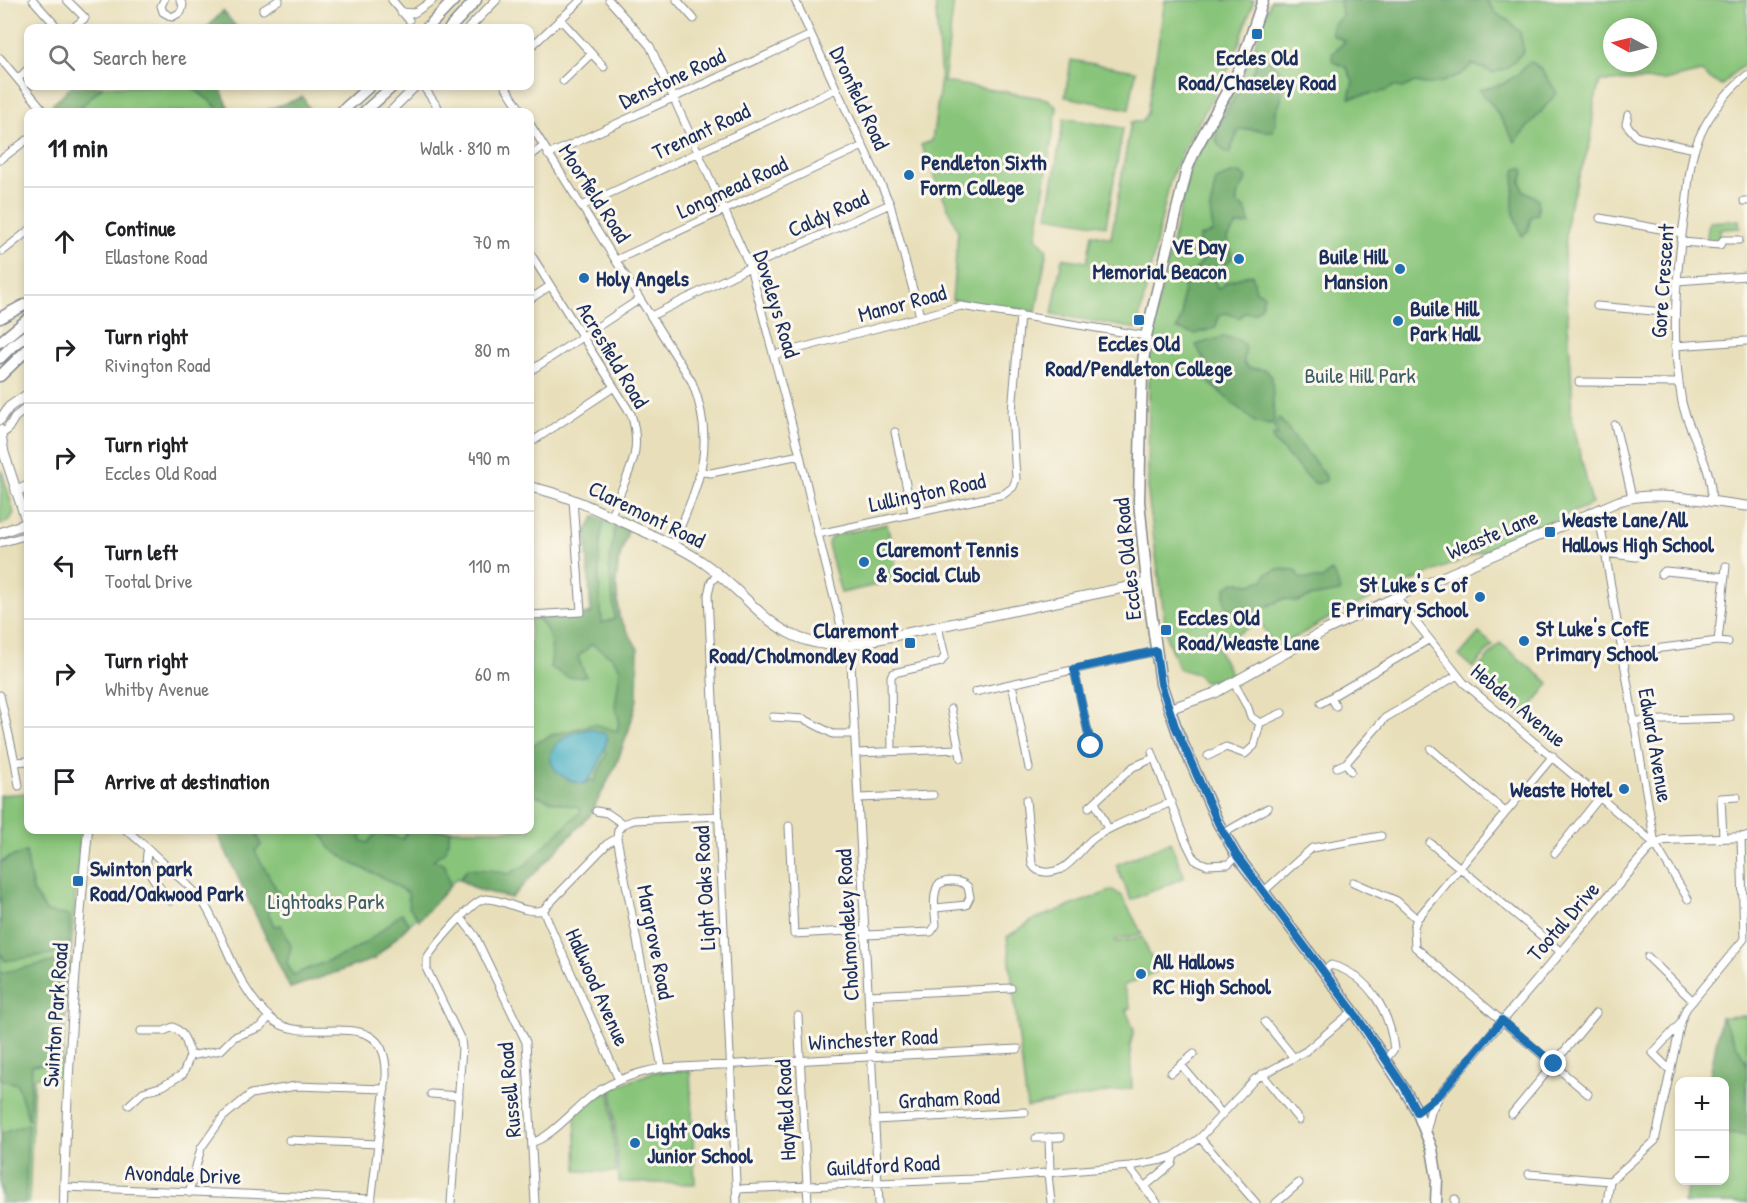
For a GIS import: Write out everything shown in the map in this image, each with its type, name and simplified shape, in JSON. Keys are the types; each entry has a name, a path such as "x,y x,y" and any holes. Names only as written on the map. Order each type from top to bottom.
{"main road":[{"path":"431,24 454,0"},
{"path":"454,24 476,0"},
{"name":"Eccles Old Road","path":"1263,0 1240,68 1187,169 1146,336 1142,372 1138,501 1156,651 1168,709 1224,833 1237,856 1353,1011 1417,1112 1432,1149 1437,1178 1436,1203"},
{"path":"345,108 366,90"},
{"path":"368,108 389,90"},
{"path":"0,318 24,305"},
{"path":"0,342 24,322"},
{"path":"0,358 24,337"},
{"path":"0,376 24,353"},
{"path":"0,420 9,407 24,397"},
{"path":"1,432 4,453 24,516"},
{"path":"16,491 24,488"},
{"name":"Claremont Road","path":"534,488 573,500 673,545 718,574 787,634 810,642 848,646 1147,583"},
{"name":"Weaste Lane","path":"1168,709 1215,693 1326,630 1396,597 1632,497 1650,496 1747,506"},
{"path":"0,533 24,530"}],"street":[{"path":"33,0 54,24"},
{"path":"67,0 85,18 78,24"},
{"path":"164,0 161,6 163,12 172,18 181,12 183,5 180,0"},
{"path":"263,10 279,0"},
{"path":"392,0 409,20"},
{"path":"401,12 414,13 433,0"},
{"path":"473,24 496,0"},
{"path":"534,44 580,0"},
{"name":"Doveleys Road","path":"609,0 650,46 750,267 848,646"},
{"path":"677,0 694,19"},
{"name":"Dronfield Road","path":"795,0 890,204 920,316"},
{"path":"560,19 604,67"},
{"name":"Denstone Road","path":"548,154 811,35"},
{"path":"563,81 591,54"},
{"path":"0,58 24,86"},
{"path":"0,71 7,66"},
{"path":"18,79 24,73"},
{"name":"Gore Crescent","path":"1711,502 1710,481 1686,420 1679,383 1675,313 1676,281 1695,149 1723,99 1747,75"},
{"name":"Trenant Road","path":"582,206 836,89"},
{"path":"27,90 42,108"},
{"path":"394,108 412,90"},
{"path":"426,90 438,108"},
{"path":"508,90 519,108"},
{"path":"1628,115 1626,124 1636,137 1695,149"},
{"name":"Moorfield Road","path":"534,130 697,393 703,415 706,450 702,472 673,545"},
{"path":"0,160 24,142"},
{"path":"534,153 544,146"},
{"name":"Longmead Road","path":"616,260 863,146"},
{"name":"Caldy Road","path":"651,316 750,267 890,204"},
{"path":"1600,218 1682,233"},
{"path":"3,251 24,234"},
{"path":"1681,242 1720,245 1724,240 1739,240"},
{"name":"Acresfield Road","path":"534,260 631,414 636,441 635,458 611,516"},
{"path":"1676,281 1747,276"},
{"path":"534,296 550,286"},
{"path":"534,368 640,299"},
{"name":"Manor Road","path":"774,355 960,306 1146,336"},
{"path":"1597,306 1675,313"},
{"name":"Lullington Road","path":"818,534 1004,494 1013,487 1016,475 1012,412 1020,315"},
{"path":"1676,346 1747,341"},
{"path":"1579,382 1679,383"},
{"path":"534,439 614,387"},
{"path":"1,432 7,430 15,417 24,410"},
{"path":"1615,425 1632,497"},
{"path":"895,432 912,513"},
{"path":"702,472 711,473 800,455"},
{"path":"534,615 581,612 573,500"},
{"name":"Edward Avenue","path":"1598,510 1655,844"},
{"path":"0,543 24,531"},
{"path":"1605,553 1636,557"},
{"path":"1718,641 1726,566"},
{"path":"1661,574 1665,571 1725,577"},
{"name":"Light Oaks Road","path":"718,574 711,582 708,595 737,1203"},
{"name":"Hebden Avenue","path":"1396,597 1456,676 1655,844"},
{"path":"892,751 891,676 894,673 942,662 945,656 938,627"},
{"path":"1321,703 1428,640"},
{"path":"1622,653 1718,641 1728,642"},
{"name":"Cholmondeley Road","path":"848,646 859,798 879,1203"},
{"path":"975,692 1156,651"},
{"path":"1074,669 1091,746"},
{"path":"1337,767 1346,763 1385,718 1456,676"},
{"path":"1234,682 1251,717 1260,723"},
{"path":"1012,684 1029,768"},
{"path":"0,695 19,786"},
{"path":"1331,697 1336,706"},
{"path":"951,709 962,759"},
{"path":"1260,723 1282,713"},
{"path":"773,717 804,719 833,734 855,734"},
{"path":"1633,721 1730,718"},
{"path":"1208,756 1226,747 1245,754 1254,746 1260,723"},
{"path":"856,753 960,749"},
{"path":"1431,749 1505,812"},
{"path":"1108,829 1092,804 1133,767 1153,755 1185,840 1195,860 1207,865 1228,864 1237,856"},
{"path":"1553,756 1417,919 1414,927 1415,947 1588,1094"},
{"path":"15,762 24,761"},
{"path":"1346,763 1351,771"},
{"path":"859,798 933,795"},
{"path":"1554,853 1600,797"},
{"path":"1723,837 1722,798 1737,797"},
{"path":"1026,800 1032,864 1039,872 1063,868 1092,839 1108,829 1172,802"},
{"path":"1224,833 1268,808"},
{"path":"596,811 607,813 623,824"},
{"path":"451,1203 462,1044 427,970 426,962 429,955 461,918 482,899 535,911 543,910 607,844 617,838 618,830 623,824 634,820 718,816"},
{"path":"1634,825 1652,824"},
{"path":"789,826 794,934 931,932 936,925 935,908 935,891 940,883 961,882 968,887 970,897 966,905 935,908"},
{"name":"Swinton Park Road","path":"64,1203 68,1079 76,953 88,834"},
{"path":"131,834 202,900 246,991 269,1017 283,1027 293,1030 356,1031 370,1037 379,1045 386,1060 385,1089 371,1201"},
{"path":"1263,891 1312,848 1381,836"},
{"path":"1607,1203 1610,1181 1655,1141 1680,1023 1686,1009 1744,939 1744,837 1664,840 1655,844 1688,899"},
{"name":"Margrove Road","path":"617,838 662,1068"},
{"path":"1430,843 1561,952"},
{"name":"Tootal Drive","path":"1425,1130 1433,1105 1440,1094 1655,844"},
{"path":"148,849 146,860 148,868 171,901"},
{"path":"1353,882 1397,902 1417,919"},
{"name":"Hallwood Avenue","path":"543,910 619,1080"},
{"name":"Russell Road","path":"461,918 475,936 524,1037 528,1054 535,1203"},
{"path":"1648,957 1693,1001"},
{"path":"1323,971 1331,965 1339,967 1360,979 1377,999 1386,1015 1394,1049 1385,1060"},
{"path":"869,995 1011,988"},
{"path":"1144,1187 1172,1164 1174,1156 1200,1138 1262,1074 1306,1052 1353,1011"},
{"path":"1512,1114 1596,1013"},
{"name":"Hayfield Road","path":"798,1016 808,1203"},
{"path":"190,1056 221,1050 234,1037 261,1027 269,1017"},
{"path":"1265,1022 1294,1058"},
{"path":"1671,1071 1653,1053 1680,1023"},
{"path":"129,1105 142,1092 163,1086 183,1074 190,1056 188,1044 181,1031 173,1027 164,1031 141,1031"},
{"name":"Winchester Road","path":"532,1142 543,1140 587,1099 619,1080 662,1068 1018,1049"},
{"path":"1171,1073 1194,1054"},
{"path":"1181,1065 1222,1114"},
{"path":"1262,1074 1299,1120"},
{"path":"189,1193 201,1148 224,1117 250,1094 296,1086 385,1089"},
{"path":"431,1094 459,1096"},
{"name":"Tootal Drive","path":"1417,1112 1440,1094"},
{"name":"Graham Road","path":"875,1120 1025,1112"},
{"path":"1049,1137 1051,1203"},
{"path":"1036,1138 1061,1137"},
{"path":"1200,1138 1256,1203"},
{"path":"289,1140 378,1144"},
{"name":"Guildford Road","path":"737,1189 973,1179 1130,1166 1174,1156"},
{"path":"1130,1166 1157,1203"},
{"path":"1529,1174 1610,1181"},
{"path":"1276,1203 1299,1183"},
{"name":"Avondale Drive","path":"64,1187 371,1201"}],"green space":[{"path":"935,0 954,0 944,82 1048,99 1057,108 1036,238 1047,249 1036,312 952,300 958,231 921,145 932,141 941,79"},
{"path":"1165,0 1254,0 1230,65 1189,139 1170,181 1137,329 1052,314 1062,258 1087,262 1092,234 1111,238 1131,122 1142,122 1147,113"},
{"name":"Buile Hill Park","path":"1271,0 1747,0 1747,64 1738,69 1721,86 1701,72 1668,80 1600,81 1594,104 1591,140 1568,211 1564,261 1572,387 1571,414 1592,504 1338,613 1275,649 1260,621 1216,646 1231,674 1215,680 1203,681 1197,674 1179,669 1167,639 1148,494 1151,333 1189,171 1248,64"},
{"path":"1340,0 1486,0 1497,14 1509,21 1520,32 1524,51 1507,68 1493,73 1472,64 1461,74 1446,81 1430,84 1415,82 1402,88 1394,86 1386,91 1349,98 1353,81 1346,67 1333,62 1332,54 1345,41 1332,35 1332,26 1342,16"},
{"path":"223,11 234,24 211,24"},
{"path":"1265,54 1270,56 1272,63 1282,72 1281,101 1276,111 1273,131 1239,130 1229,154 1217,141 1218,129 1233,100 1255,69 1256,59"},
{"path":"1071,60 1136,71 1129,109 1065,97"},
{"path":"1530,61 1542,71 1557,93 1515,142 1493,106 1479,90 1503,84 1520,72"},
{"path":"68,90 99,90 80,108 53,108 51,106"},
{"path":"99,90 195,90 216,108 79,108"},
{"path":"195,90 222,90 228,108 216,108"},
{"path":"303,97 309,108 272,108"},
{"path":"1064,118 1123,128 1106,226 1047,216"},
{"path":"1522,168 1524,172 1521,182 1523,190 1538,199 1538,214 1531,217 1528,231 1522,236 1515,218 1513,202 1515,172 1516,169"},
{"path":"1240,173 1247,178 1236,203 1245,209 1250,224 1237,225 1227,238 1232,258 1221,269 1214,281 1218,289 1227,282 1252,274 1256,291 1264,295 1261,307 1254,313 1244,312 1240,318 1226,313 1220,315 1215,328 1195,334 1177,329 1182,315 1185,284 1205,257 1198,250 1199,237 1213,232 1210,209 1216,180"},
{"path":"1739,220 1740,228 1720,229 1718,244 1706,244 1709,222"},
{"path":"1223,337 1242,342 1245,350 1244,364 1250,368 1266,370 1272,377 1274,420 1271,425 1256,423 1201,376 1201,371 1208,367 1196,345"},
{"path":"1279,418 1326,476 1326,481 1317,484 1310,480 1272,439 1273,435 1278,436 1274,426"},
{"path":"1,468 14,513 9,521 0,525"},
{"name":"Lightoaks Park","path":"595,516 628,531 618,563 616,583 619,617 637,699 616,765 590,815 511,898 476,889 457,878 374,959 290,988 218,834 257,834 258,836 263,834 534,834 534,620 591,614 586,532"},
{"path":"595,516 604,520 599,559 602,623 615,619 609,566 615,525 628,531 618,563 616,583 619,617 638,649 637,699 629,729 616,765 590,815 511,898 476,889 460,879 467,869 509,874 525,865 581,811 578,807 534,794 534,744 552,735 594,724 617,731 619,720 615,707 620,669 612,657 592,644 578,657 586,677 567,677 550,667 552,654 550,641 546,629 538,619 591,614 586,532","holes":["582,730 607,738 604,751 607,753 594,782 589,779 587,783 564,737"]},
{"name":"Claremont Tennis & Social Club","path":"887,524 899,580 841,593 828,545 829,540 835,535"},
{"path":"1278,569 1296,570 1299,578 1322,579 1331,571 1336,577 1340,592 1310,597 1297,602 1284,599 1242,617 1228,614 1224,598 1226,588 1234,582 1251,584 1263,580 1266,574"},
{"path":"1479,633 1493,645 1473,668 1459,656"},
{"path":"1500,643 1549,683 1524,717 1473,675"},
{"path":"24,793 24,834 81,834 61,1076 34,1077 29,1203 0,1203 0,795"},
{"path":"218,834 257,834 261,845 255,851 278,892 268,912 274,926 281,925 291,946 287,963 293,975 350,952 371,939 402,913 409,925 374,959 290,988"},
{"path":"322,834 361,834 362,841 368,843 375,834 403,839 406,834 449,834 446,850 433,860 445,865 450,886 419,920 409,907 408,893 384,878 355,865 330,848"},
{"path":"1170,842 1185,877 1131,900 1116,865"},
{"path":"26,852 33,892 47,912 70,916 69,951 5,961 0,953 0,863"},
{"path":"1113,890 1122,896 1142,934 1116,939 1116,942 1142,937 1157,971 1123,986 1131,1008 1126,1010 1134,1030 1130,1046 1132,1088 1027,1107 1007,937 1035,919"},
{"path":"70,958 60,1064 32,1065 29,1121 17,1084 0,1079 0,973"},
{"path":"1747,1016 1747,1064 1721,1017"},
{"path":"1721,1017 1747,1064 1747,1135 1729,1134 1729,1077 1710,1077"},
{"path":"690,1070 695,1184 619,1182 612,1088 653,1072"},
{"path":"610,1089 616,1172 577,1171 575,1114"},
{"path":"28,1124 25,1203 5,1203 0,1185 0,1134"},
{"path":"1729,1134 1747,1135 1747,1203 1684,1203 1688,1185 1729,1185"}],"water":[{"path":"590,729 605,734 607,738 596,770 583,784 567,779 557,772 551,755 555,746 563,739"}],"place":[{"name":"Eccles Old Road/Chaseley Road","path":"1257,34"},
{"name":"Pendleton Sixth Form College","path":"909,175"},
{"name":"VE Day Memorial Beacon","path":"1239,259"},
{"name":"Buile Hill Mansion","path":"1400,269"},
{"name":"Holy Angels","path":"584,278"},
{"name":"Eccles Old Road/Pendleton College","path":"1139,320"},
{"name":"Buile Hill Park Hall","path":"1398,321"},
{"name":"Weaste Lane/All Hallows High School","path":"1550,532"},
{"name":"Claremont Tennis & Social Club","path":"864,562"},
{"name":"St Luke's C of E Primary School","path":"1480,597"},
{"name":"Eccles Old Road/Weaste Lane","path":"1166,630"},
{"name":"St Luke's CofE Primary School","path":"1524,641"},
{"name":"Claremont Road/Cholmondley Road","path":"910,643"},
{"name":"Weaste Hotel","path":"1624,789"},
{"name":"Swinton park Road/Oakwood Park","path":"78,881"},
{"name":"All Hallows RC High School","path":"1141,974"},
{"name":"Light Oaks Junior School","path":"635,1143"}],"route":[{"path":"1091,746 1074,669 1156,651 1168,709 1218,823 1252,878 1353,1011 1404,1087 1417,1112 1440,1094 1502,1020 1554,1064"}]}
